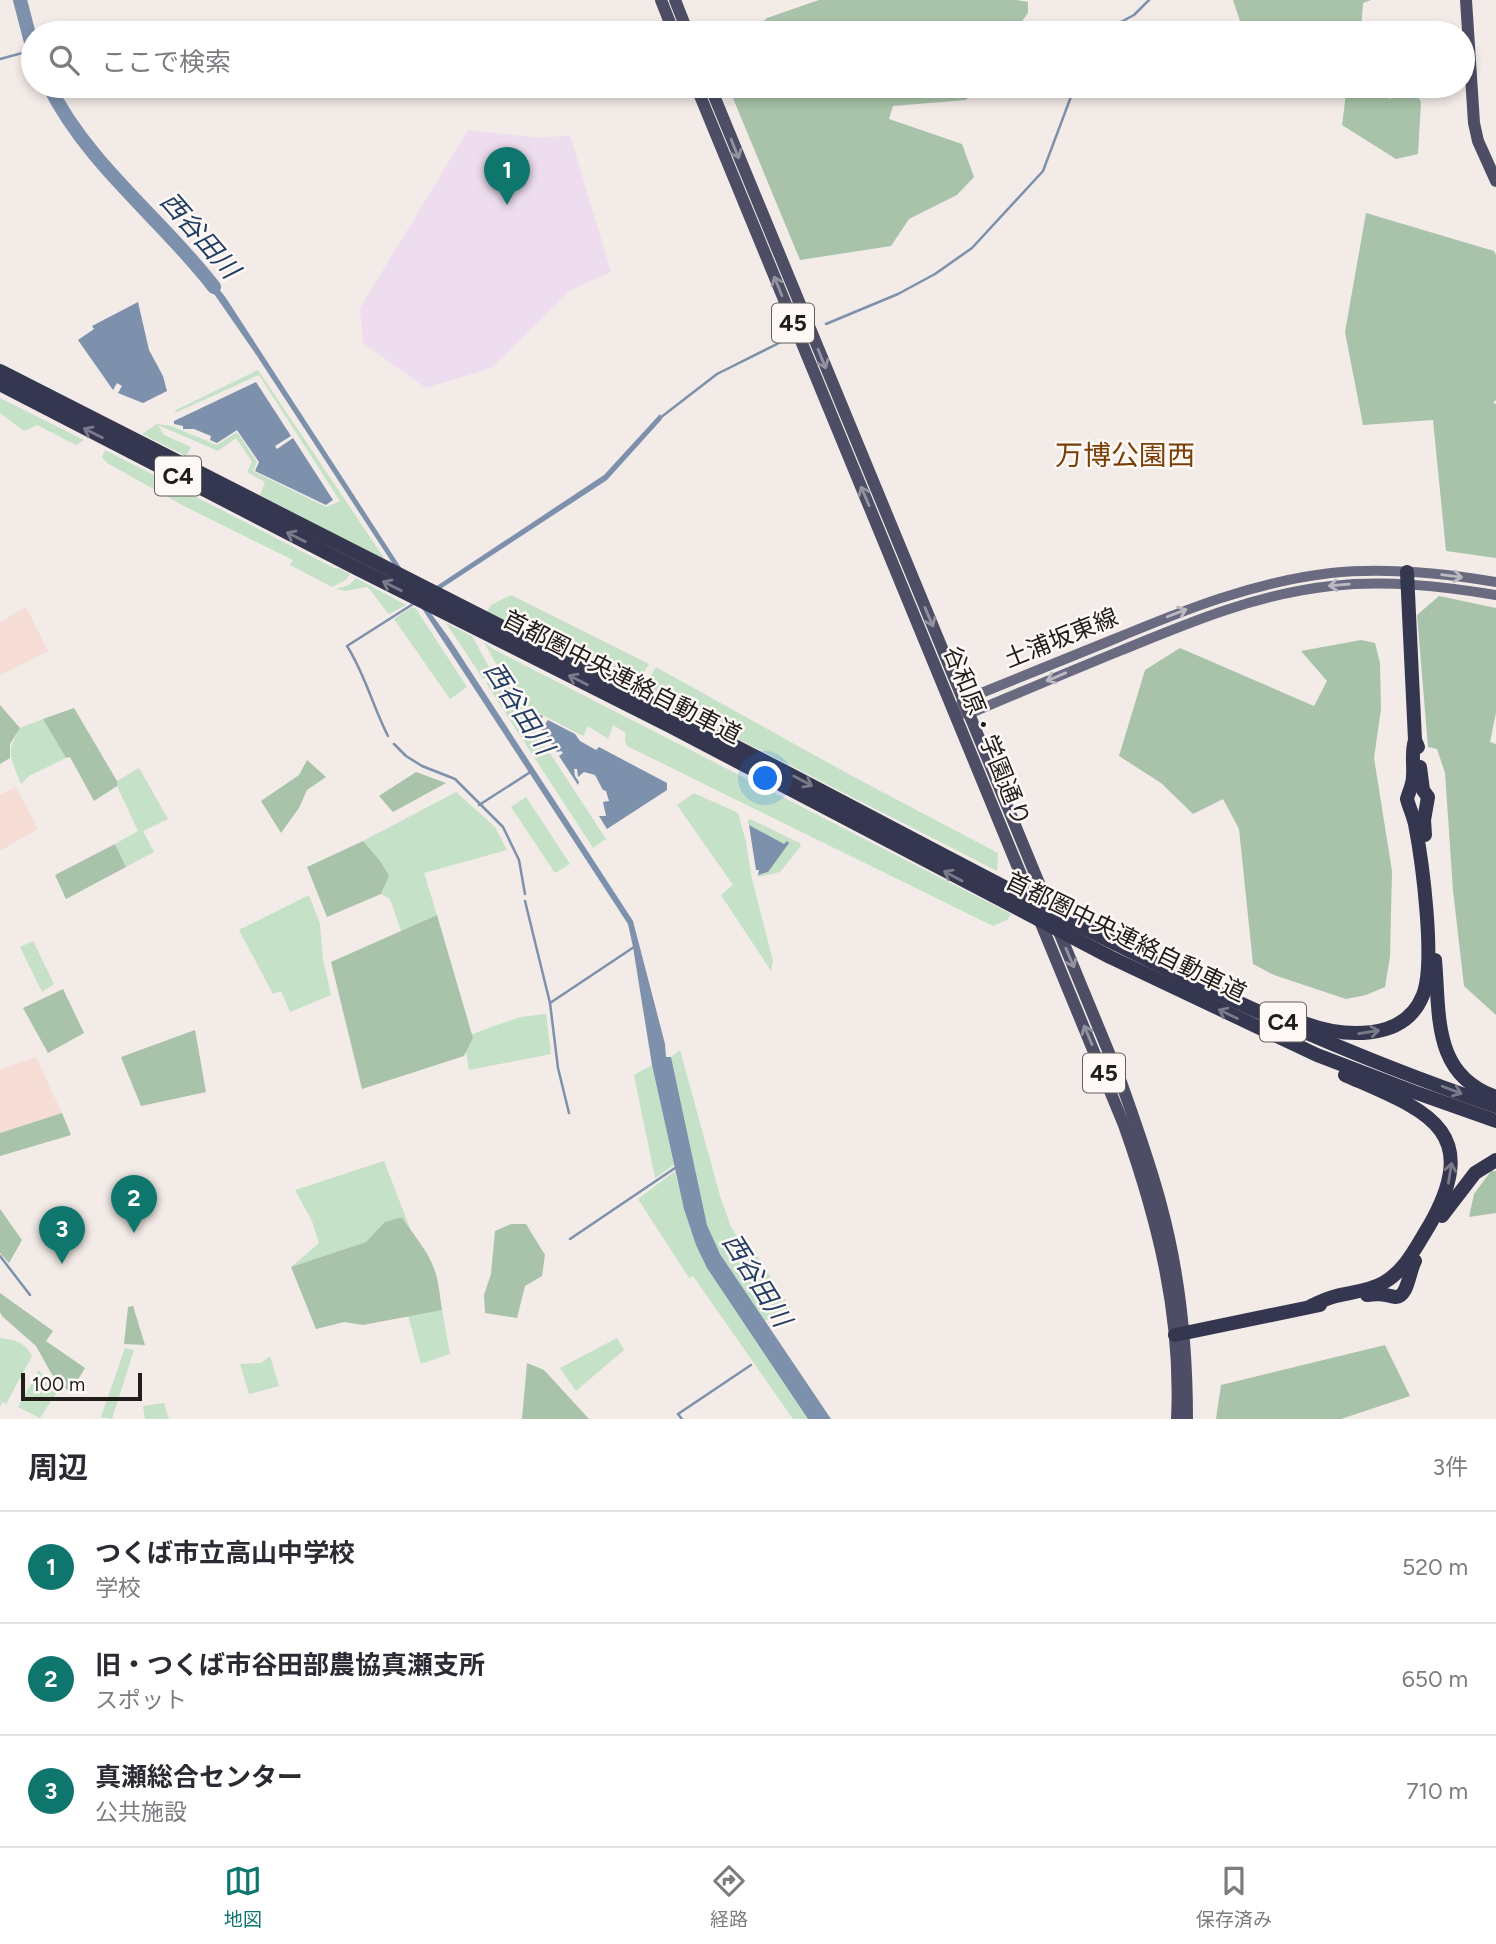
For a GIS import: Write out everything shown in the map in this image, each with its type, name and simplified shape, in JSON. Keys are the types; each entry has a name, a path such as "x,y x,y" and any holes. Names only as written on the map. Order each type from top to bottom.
{"highway":[{"name":"首都圏中央連絡自動車道","path":"0,371 612,682 1076,924 1305,1032 1496,1106"},
{"name":"首都圏中央連絡自動車道","path":"0,384 670,726 1013,908 1254,1027 1414,1093 1496,1121"},
{"path":"1407,578 1415,740 1419,750 1423,790 1428,797 1424,820 1424,852 1441,1029 1445,1052 1455,1069 1469,1083 1496,1097"},
{"path":"1100,935 1307,1024 1354,1034 1371,1033 1400,1021 1418,1004 1423,994 1427,970 1420,852 1407,799 1414,775 1412,750 1415,740"},
{"path":"1254,1027 1309,1059 1416,1109 1442,1131 1451,1156 1452,1167 1444,1194 1433,1219 1401,1270 1379,1285 1335,1296 1311,1306"},
{"path":"1179,1334 1376,1294 1395,1297 1403,1295 1411,1269 1449,1205 1475,1173 1496,1160"}],"main road":[{"path":"661,0 669,21"},
{"path":"675,0 683,21"},
{"path":"1466,0 1467,21"},
{"name":"谷和原・学園通り","path":"701,98 1096,1052 1142,1176 1164,1257 1179,1334 1177,1419"},
{"name":"谷和原・学園通り","path":"715,98 1128,1104 1161,1205 1177,1283 1187,1419"},
{"path":"1472,98 1478,141 1496,181"},
{"name":"土浦坂東線","path":"955,712 964,701 1173,614 1250,588 1332,573 1496,582"},
{"name":"土浦坂東線","path":"969,714 1230,607 1312,588 1407,578 1496,595"},
{"path":"955,712 969,714"}],"shaded area":[{"path":"468,130 542,138 570,135 611,272 571,290 491,368 426,388 363,343 360,308"},
{"path":"26,607 48,651 0,675 0,622"},
{"path":"16,787 38,829 0,851 0,795"},
{"path":"36,1057 62,1113 0,1133 0,1069"}],"green space":[{"path":"819,0 1028,2 1028,13 1022,21 764,21"},
{"path":"1233,0 1371,0 1363,3 1362,21 1240,21"},
{"path":"733,98 967,98 893,106 889,119 962,144 974,177 957,195 909,219 891,246 800,260"},
{"path":"1345,98 1419,98 1421,102 1418,154 1396,159 1342,125"},
{"path":"1366,213 1494,251 1496,255 1496,400 1493,403 1496,404 1496,558 1446,551 1433,420 1363,425 1345,332"},
{"path":"258,370 386,561 260,495 265,482 247,472 252,462 236,438 218,451 158,425 164,435 191,447 186,456 142,434 157,424 171,426 217,445 237,432 257,462 253,471 326,507 340,501 259,375 175,413 176,410"},
{"path":"0,398 84,440 76,445 37,425 24,431 0,413"},
{"path":"105,450 350,574 346,580 332,587 290,565 293,560 184,506 107,463 102,457"},
{"path":"356,578 406,605 389,614 367,587 345,591 336,589 349,585"},
{"path":"511,595 649,664 642,676 648,680 656,667 852,776 998,853 997,871 486,613 491,605"},
{"path":"1439,596 1496,608 1496,713 1490,742 1496,744 1496,1015 1464,986 1453,890 1445,773 1437,749 1428,747 1417,615"},
{"path":"412,607 416,609 467,687 450,699 394,619"},
{"path":"446,623 472,636 490,669 490,673 483,679"},
{"path":"1361,640 1375,643 1380,663 1381,709 1374,758 1392,871 1390,957 1385,987 1346,999 1274,975 1253,964 1239,829 1223,799 1193,814 1161,783 1119,756 1145,670 1180,648 1314,706 1327,681 1301,651"},
{"path":"484,642 1011,914 1007,920 993,926 627,746 626,733 613,725 608,739 588,726 583,736 535,711 527,718 606,839 593,848 486,683 501,673"},
{"path":"0,705 20,728 10,744 10,758 0,764"},
{"path":"74,708 117,781 117,786 94,801 70,757 66,758 43,719"},
{"path":"43,719 66,758 29,776 21,784 12,762 12,744 20,728"},
{"path":"307,760 326,777 307,790 299,808 281,833 261,801 299,775"},
{"path":"139,768 168,819 143,831 154,852 126,867 115,844 138,831 117,781"},
{"path":"416,772 446,783 393,812 379,796"},
{"path":"456,792 495,827 507,850 424,873 437,915 401,931 390,899 381,894 389,876 363,841"},
{"path":"694,793 738,813 773,961 771,971 721,895 733,885 677,805"},
{"path":"526,797 570,864 555,873 511,807"},
{"path":"750,819 800,843 801,846 780,872 758,877 768,872 784,845 749,825 747,822"},
{"path":"363,841 389,876 381,894 327,917 307,867"},
{"path":"115,844 126,867 66,899 55,875"},
{"path":"309,895 320,924 323,959 331,995 290,1012 281,991 273,994 239,930"},
{"path":"437,915 473,1038 464,1056 362,1089 331,962"},
{"path":"33,941 54,984 42,992 20,947"},
{"path":"63,989 84,1033 48,1053 23,1008"},
{"path":"546,1014 551,1054 469,1070 466,1052 473,1038 472,1034 520,1017"},
{"path":"195,1030 206,1092 141,1106 121,1057"},
{"path":"680,1050 731,1227 740,1241 751,1247 790,1307 765,1321 720,1254 707,1225 671,1057"},
{"path":"652,1065 674,1165 655,1178 634,1075"},
{"path":"62,1113 71,1135 0,1156 0,1133"},
{"path":"384,1161 411,1231 402,1217 386,1222 366,1242 291,1267 319,1243 312,1221 295,1190"},
{"path":"675,1171 688,1221 707,1268 808,1419 793,1419 693,1276 689,1278 638,1199"},
{"path":"1491,1171 1496,1171 1496,1213 1469,1217 1474,1194"},
{"path":"0,1209 22,1240 9,1263 0,1253"},
{"path":"402,1217 432,1263 438,1280 442,1310 363,1325 344,1322 316,1329 291,1267 366,1242 385,1222"},
{"path":"511,1224 526,1224 545,1255 542,1276 525,1286 517,1318 485,1313 484,1295 491,1274 495,1231"},
{"path":"0,1293 53,1331 46,1341 85,1368 70,1393 51,1373 36,1346 2,1316"},
{"path":"133,1306 145,1345 124,1344 128,1307"},
{"path":"442,1310 450,1354 421,1364 408,1315"},
{"path":"0,1338 19,1342 32,1356 6,1404 2,1402 0,1407"},
{"path":"617,1338 624,1350 576,1391 560,1368"},
{"path":"1385,1345 1410,1396 1341,1419 1216,1419 1221,1385"},
{"path":"125,1348 134,1350 112,1419 101,1417"},
{"path":"270,1356 279,1386 249,1394 240,1364 261,1363"},
{"path":"527,1363 544,1370 589,1419 522,1419"},
{"path":"39,1370 57,1392 40,1418 18,1407"},
{"path":"164,1403 169,1419 145,1419 143,1406"}],"water":[{"path":"205,271 226,298 420,597 604,475 660,414 662,419 607,480 422,601 449,638 633,921 666,1057 671,1057 707,1225 720,1254 831,1419 808,1419 707,1268 696,1245 684,1209 652,1065 628,924 257,356 201,275"},
{"path":"138,302 149,350 163,376 167,391 143,403 118,393 122,386 117,383 113,390 78,340 94,329 92,326"},
{"path":"256,382 291,436 275,446 277,449 293,438 333,500 326,505 255,471 259,462 237,430 217,443 210,440 211,436 174,424 174,421"},
{"path":"533,712 543,716 540,722 545,724 548,720 575,734 580,741 596,750 599,747 667,783 667,790 607,829 599,816 606,816 603,802 609,801 606,791 595,775 584,772 578,777 577,769 574,769 578,785 559,756 563,753 557,752 531,714"},
{"path":"749,825 784,844 787,841 789,843 768,872 758,875 759,870 756,870"}],"waterway":[{"name":"西谷田川","path":"20,0 25,21"},
{"path":"1123,21 1134,15 1149,0"},
{"path":"0,59 21,53"},
{"name":"西谷田川","path":"56,98 84,141 214,287"},
{"path":"826,324 898,294 935,274 972,248 1043,171 1070,98"},
{"path":"660,418 717,374 781,342"},
{"path":"388,736 347,646 413,604"},
{"path":"394,744 422,766 455,779 503,827 519,860 525,894"},
{"path":"479,805 532,771"},
{"path":"525,901 550,1003 558,1068 569,1113"},
{"path":"550,1003 634,947"},
{"path":"570,1239 678,1166"},
{"path":"0,1256 30,1295"},
{"path":"682,1419 678,1414 751,1365"}],"place":[{"name":"つくば市立高山中学校","path":"507,205"},
{"name":"旧・つくば市谷田部農協真瀬支所","path":"134,1233"},
{"name":"真瀬総合センター","path":"62,1264"}],"district":[{"name":"万博公園西","path":"1125,455"}]}
